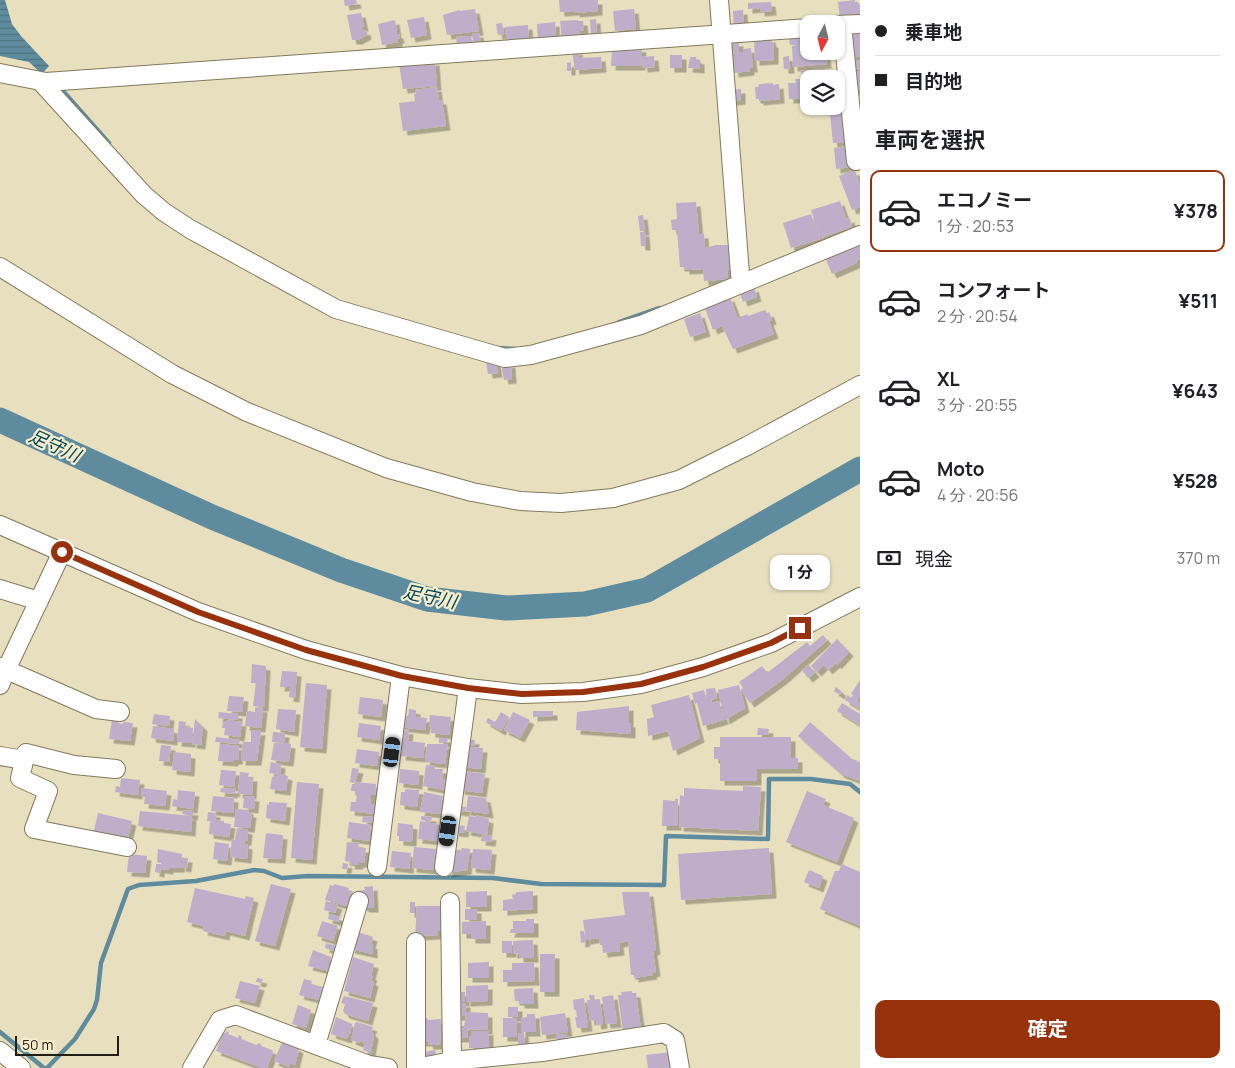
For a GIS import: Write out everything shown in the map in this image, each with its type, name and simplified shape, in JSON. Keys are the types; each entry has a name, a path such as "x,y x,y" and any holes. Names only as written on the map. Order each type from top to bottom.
{"street":[{"path":"719,0 741,279"},
{"path":"845,25 860,24"},
{"path":"0,73 40,82 800,29"},
{"path":"843,60 856,161"},
{"path":"40,82 144,195 164,212 190,229 336,308 505,358 531,356 640,325 741,279 860,235"},
{"path":"0,267 172,374 247,412 386,468 472,492 520,501 561,502 613,498 679,480 748,446 860,385"},
{"path":"0,525 207,615 306,650 402,676 468,688 522,694 583,692 641,684 703,667 771,643 860,598"},
{"path":"62,552 2,674 96,709 120,712"},
{"path":"0,589 39,601"},
{"path":"377,867 402,676"},
{"path":"444,867 468,688"},
{"path":"116,769 74,765 26,753 20,778 48,791 34,829 127,848"},
{"path":"0,756 24,760"},
{"path":"316,1045 359,901"},
{"path":"450,902 452,1061"},
{"path":"416,942 415,1068 452,1061 542,1052 664,1033 675,1040 680,1068"},
{"path":"192,1068 220,1020 236,1015 369,1065 388,1068"},
{"path":"0,1051 21,1068"}],"water":[{"path":"0,0 5,0 12,24 49,66 42,74 29,62 0,56"}],"building":[{"path":"344,0 356,0 357,4 345,6"},
{"path":"559,0 598,0 598,11 560,12"},
{"path":"855,0 855,2 858,2 860,17 845,18 845,15 840,15 838,2"},
{"path":"771,2 772,11 760,12 760,8 748,9 748,3"},
{"path":"475,9 479,31 447,35 443,15 459,10"},
{"path":"634,9 636,29 615,31 613,11"},
{"path":"743,10 744,26 734,27 733,11"},
{"path":"361,13 363,31 366,30 367,35 358,40 352,40 347,15"},
{"path":"424,17 427,35 411,38 407,20"},
{"path":"596,19 597,34 591,34 590,20"},
{"path":"395,20 397,34 399,34 400,39 398,39 398,42 382,45 378,24"},
{"path":"560,21 583,21 584,30 579,31 580,39 562,40"},
{"path":"555,22 556,38 538,40 537,24"},
{"path":"502,23 504,34 498,35 496,24"},
{"path":"528,25 529,42 507,43 505,27"},
{"path":"860,30 860,57 851,57 850,31"},
{"path":"479,33 481,45 474,46 472,34"},
{"path":"800,35 800,45 790,45 789,37"},
{"path":"471,36 473,46 457,47 456,37"},
{"path":"771,38 772,43 774,43 774,60 755,61 754,39"},
{"path":"729,42 739,42 739,52 730,52"},
{"path":"792,46 800,46 800,60 827,60 827,64 793,67"},
{"path":"633,47 642,48 641,66 611,66 612,49 633,50"},
{"path":"751,48 753,68 750,68 750,71 734,73 732,53 743,52 743,49"},
{"path":"578,50 579,58 601,57 602,68 575,70 572,51"},
{"path":"670,55 682,55 682,68 670,68"},
{"path":"654,56 655,67 643,68 642,57"},
{"path":"789,56 790,69 784,69 783,57"},
{"path":"690,57 696,57 696,59 700,60 700,69 688,68"},
{"path":"860,60 860,70 850,70 850,61"},
{"path":"435,61 437,86 403,89 399,64"},
{"path":"571,62 571,71 567,71 567,63"},
{"path":"852,71 860,71 860,91 853,91"},
{"path":"795,79 800,79 800,98 789,99 788,83 796,83"},
{"path":"773,83 773,85 779,84 780,99 759,101 759,99 756,99 755,87 758,87 759,84"},
{"path":"437,87 439,100 442,100 446,126 403,131 399,103 415,101 415,90"},
{"path":"741,89 741,100 732,101 731,90"},
{"path":"830,115 844,115 848,142 833,143"},
{"path":"849,146 852,167 836,169 834,148"},
{"path":"855,171 860,185 860,207 852,210 839,176"},
{"path":"840,201 846,219 850,218 852,227 820,238 811,210"},
{"path":"696,202 699,234 704,234 705,248 716,245 732,245 734,269 727,270 728,279 704,281 703,269 685,270 685,267 680,267 677,230 672,230 671,220 677,219 676,203"},
{"path":"811,214 820,239 791,248 783,223"},
{"path":"643,215 645,231 640,231 638,216"},
{"path":"640,232 645,232 646,246 641,246"},
{"path":"860,241 860,259 856,261 857,263 832,274 825,257"},
{"path":"754,287 757,297 743,302 740,293"},
{"path":"730,297 738,319 748,314 748,316 765,310 767,313 769,312 772,320 769,321 774,334 733,349 722,326 713,330 704,306"},
{"path":"700,313 706,332 690,337 684,319"},
{"path":"496,361 498,373 488,374 486,362"},
{"path":"511,363 512,379 504,380 501,364"},
{"path":"823,635 827,640 782,680 750,703 741,690 743,688 739,682 762,666 767,673 807,642 810,646"},
{"path":"837,639 849,652 837,665 836,663 828,670 824,665 817,672 811,666"},
{"path":"252,664 266,666 264,707 253,706 256,683 251,683"},
{"path":"809,665 815,673 808,678 802,670"},
{"path":"282,671 297,672 295,698 289,697 290,687 280,687"},
{"path":"860,680 860,696 856,701 860,703 860,709 845,700 848,695 851,698 853,695 851,694"},
{"path":"306,683 327,685 322,749 300,747"},
{"path":"739,685 745,708 725,720 718,690"},
{"path":"836,687 842,692 840,695 834,691"},
{"path":"715,688 717,698 711,700 712,703 719,701 724,720 703,726 697,703 695,704 692,693 704,690 707,701 706,689"},
{"path":"689,695 700,738 673,751 668,731 648,736 647,719 654,717 651,705"},
{"path":"229,696 244,697 242,712 227,711"},
{"path":"360,697 383,700 381,717 358,714"},
{"path":"842,703 860,714 860,725 837,711"},
{"path":"629,706 631,734 576,730 577,712"},
{"path":"255,707 263,708 261,728 245,726 247,711 255,712"},
{"path":"278,709 296,710 294,732 276,729"},
{"path":"409,709 416,710 416,717 427,718 425,730 399,727 401,715 408,716"},
{"path":"533,711 553,711 553,716 533,717"},
{"path":"219,712 238,714 238,720 218,718"},
{"path":"501,712 509,717 501,731 486,722 488,718 495,722"},
{"path":"513,712 530,720 520,738 504,730"},
{"path":"154,714 170,716 169,726 152,724"},
{"path":"430,715 451,717 449,735 431,733 431,727 429,727"},
{"path":"195,719 203,727 201,745 192,744"},
{"path":"112,720 123,724 124,722 133,723 130,741 109,739"},
{"path":"226,720 242,722 240,737 224,735 225,728 222,728 223,721 226,722"},
{"path":"179,721 186,722 185,727 193,728 191,743 177,742"},
{"path":"810,722 852,759 860,762 860,781 841,774 798,736"},
{"path":"359,723 381,726 379,740 357,737"},
{"path":"153,726 174,729 173,741 151,738"},
{"path":"758,728 769,729 768,735 757,735"},
{"path":"399,729 409,730 408,741 425,743 423,758 401,756 403,740 398,739"},
{"path":"251,730 261,731 257,761 241,761 243,742 251,742"},
{"path":"273,732 285,733 284,743 291,744 289,762 271,760 274,743 282,744 272,742"},
{"path":"216,737 240,740 239,744 215,742"},
{"path":"720,737 791,737 791,758 798,758 798,769 757,769 757,781 720,781 720,759 714,759 714,747 720,747"},
{"path":"439,738 448,738 447,743 439,743"},
{"path":"465,739 475,740 474,746 465,745"},
{"path":"220,744 239,746 238,760 234,760 234,762 218,761"},
{"path":"427,744 448,744 445,764 425,762"},
{"path":"161,745 171,746 169,762 159,761"},
{"path":"464,747 483,748 481,769 462,767"},
{"path":"357,749 379,752 377,766 355,763"},
{"path":"174,752 191,754 190,772 172,770"},
{"path":"271,762 281,764 280,774 288,776 286,791 270,789 272,777 276,776 276,774 269,773"},
{"path":"426,765 435,766 435,769 443,769 442,779 446,779 445,790 423,786"},
{"path":"352,768 359,769 355,783 350,782"},
{"path":"400,769 419,771 418,785 399,783"},
{"path":"221,770 236,771 234,787 219,785"},
{"path":"462,771 485,774 482,793 460,790"},
{"path":"240,772 249,773 248,777 253,777 252,795 238,794"},
{"path":"121,778 140,780 138,795 115,792 116,786 120,787"},
{"path":"297,782 319,784 312,860 291,858"},
{"path":"356,782 376,784 375,795 371,795 370,804 375,804 374,814 350,811 351,802 356,802 357,794 355,794 355,791 351,791 352,784 356,784"},
{"path":"743,786 761,787 758,831 679,827 680,795 684,796 684,788 743,791"},
{"path":"141,788 167,791 165,806 144,804 145,797 141,797"},
{"path":"221,788 236,789 233,794 220,792"},
{"path":"405,789 419,790 417,807 400,805 401,792 405,792"},
{"path":"178,790 195,792 193,809 172,806 173,799 177,800"},
{"path":"807,791 826,799 823,805 854,818 837,862 786,842"},
{"path":"424,792 443,796 440,814 420,812"},
{"path":"213,796 234,798 233,813 211,811"},
{"path":"244,796 255,797 254,809 243,808"},
{"path":"468,796 486,798 489,814 466,811"},
{"path":"675,799 678,799 677,826 662,826 663,800 675,801"},
{"path":"269,802 287,803 285,821 266,818 267,804 269,805"},
{"path":"457,806 466,807 465,812 456,811"},
{"path":"236,809 249,810 249,813 252,813 250,828 234,827"},
{"path":"183,810 194,811 193,816 182,814"},
{"path":"140,811 192,816 191,832 138,826"},
{"path":"208,812 216,813 215,822 207,821"},
{"path":"98,813 132,821 128,838 94,831"},
{"path":"476,815 489,819 487,835 466,831 469,816 476,817"},
{"path":"363,816 373,817 372,823 362,822"},
{"path":"421,816 432,817 431,822 421,820"},
{"path":"216,820 231,824 229,837 209,834 210,822 216,823"},
{"path":"420,821 440,825 438,841 418,839"},
{"path":"349,822 371,825 369,841 347,838"},
{"path":"398,823 413,825 412,842 399,841 399,836 397,836"},
{"path":"455,825 465,826 464,833 454,832"},
{"path":"237,828 248,830 247,841 244,844 248,845 247,859 230,857 232,839 235,840"},
{"path":"266,833 283,835 281,859 263,858"},
{"path":"482,835 492,836 491,842 481,841"},
{"path":"215,842 229,844 227,861 213,859"},
{"path":"347,842 359,843 358,848 366,848 364,863 350,865 351,862 345,861"},
{"path":"414,847 436,849 433,870 412,868"},
{"path":"462,848 470,849 467,870 447,873 452,849 461,850"},
{"path":"769,848 772,894 681,900 678,854"},
{"path":"158,849 182,854 180,868 160,869 160,873 155,872 156,864 161,864 157,862"},
{"path":"473,849 492,850 490,870 471,868"},
{"path":"392,851 411,853 409,869 390,867"},
{"path":"129,854 147,856 145,873 127,872"},
{"path":"183,858 188,858 187,868 181,867"},
{"path":"343,863 348,864 347,869 342,869"},
{"path":"842,864 860,872 860,926 820,909 835,871 839,871"},
{"path":"809,870 823,876 819,888 804,882"},
{"path":"271,884 291,889 275,946 255,941"},
{"path":"334,884 349,888 348,890 352,891 347,906 325,900 330,885 334,886"},
{"path":"373,886 374,908 365,908 354,898 356,891 365,890 364,887"},
{"path":"195,888 245,899 246,896 254,898 245,936 226,931 225,936 203,931 204,926 187,922"},
{"path":"487,891 487,907 466,907 466,892"},
{"path":"533,891 533,909 503,911 503,900 513,899 512,895 516,894 516,892"},
{"path":"622,892 649,892 656,950 653,951 656,972 652,973 653,975 634,978 634,975 631,975 628,941 619,943 620,951 603,953 599,938 586,940 583,920 625,915"},
{"path":"326,901 338,905 335,913 324,910"},
{"path":"410,902 415,902 415,913 410,913"},
{"path":"417,906 441,906 441,931 438,931 438,935 415,936"},
{"path":"465,909 477,909 477,920 465,920"},
{"path":"329,914 340,917 338,922 328,919"},
{"path":"526,919 534,919 534,933 510,933 511,929 513,929 513,921 526,921"},
{"path":"322,921 338,926 333,941 317,936"},
{"path":"486,921 486,939 471,939 471,934 462,934 462,922"},
{"path":"355,931 373,937 371,944 373,945 373,954 350,949"},
{"path":"580,931 584,931 586,942 581,943"},
{"path":"533,940 534,958 519,958 519,953 513,954 513,941"},
{"path":"502,941 512,941 512,953 502,953"},
{"path":"326,943 336,946 334,951 325,948"},
{"path":"313,950 331,957 328,966 330,966 329,971 308,966"},
{"path":"540,954 555,954 555,992 540,992"},
{"path":"353,957 374,964 371,981 374,982 370,998 344,991"},
{"path":"489,962 489,978 468,978 468,963"},
{"path":"512,963 534,963 535,981 503,982 503,970 512,970"},
{"path":"257,978 263,979 261,983 256,982"},
{"path":"304,979 312,981 311,984 323,987 319,1000 299,995"},
{"path":"240,981 260,986 255,1003 235,998"},
{"path":"488,985 488,1001 466,1002 466,986"},
{"path":"533,988 534,1004 520,1004 520,1001 515,1001 514,989"},
{"path":"632,991 632,993 636,993 641,1029 623,1032 618,995 622,995 621,992"},
{"path":"457,992 465,992 465,1002 457,1002"},
{"path":"589,995 594,995 595,1000 600,999 603,1024 597,1025 596,1020 590,1021 587,1000 590,1000"},
{"path":"613,995 617,1023 606,1024 602,997"},
{"path":"344,996 373,1003 368,1021 345,1014 343,1011 345,1004 341,1003"},
{"path":"584,998 588,1027 577,1028 576,1010 574,1010 573,1000"},
{"path":"457,1003 466,1003 466,1012 488,1013 488,1030 468,1029 467,1038 457,1038 458,1026 464,1026 466,1016 457,1016"},
{"path":"298,1005 311,1010 306,1028 292,1024"},
{"path":"508,1007 518,1007 518,1017 508,1017"},
{"path":"565,1013 568,1032 542,1035 540,1017"},
{"path":"527,1014 535,1014 536,1032 524,1032 525,1044 518,1044 518,1033 521,1033 521,1018 527,1017"},
{"path":"336,1017 352,1024 347,1039 331,1034"},
{"path":"418,1018 427,1018 428,1020 441,1019 440,1045 416,1042"},
{"path":"503,1018 517,1018 517,1037 503,1037"},
{"path":"355,1023 373,1027 371,1031 374,1035 371,1053 363,1050 365,1043 351,1040"},
{"path":"226,1031 229,1032 228,1034 238,1038 239,1035 242,1037 241,1039 257,1045 258,1043 261,1044 261,1046 272,1050 267,1068 262,1068 216,1051 223,1032 226,1033"},
{"path":"471,1031 489,1031 489,1048 469,1048"},
{"path":"566,1034 567,1041 557,1042 556,1035"},
{"path":"283,1040 299,1049 295,1065 290,1063 289,1067 274,1061"},
{"path":"435,1050 436,1055 425,1057 424,1052"},
{"path":"671,1052 673,1068 648,1068 646,1055"}],"waterway":[{"path":"62,90 109,143"},
{"path":"619,322 659,308"},
{"path":"498,348 515,349"},
{"name":"足守川","path":"0,420 212,517 341,570 427,599 506,608 585,604 647,590 860,469"},
{"path":"47,1068 75,1039 94,1009 97,1000 101,963 128,889 139,885 196,881 254,870 264,871 282,878 307,876 493,878 541,884 664,885 666,836 768,839 769,779 811,779 850,784 860,792"},
{"path":"0,1032 44,1068"}],"route":[{"path":"62,552 198,612 306,650 402,676 468,688 522,694 583,692 641,684 703,667 771,643 800,628"}]}
